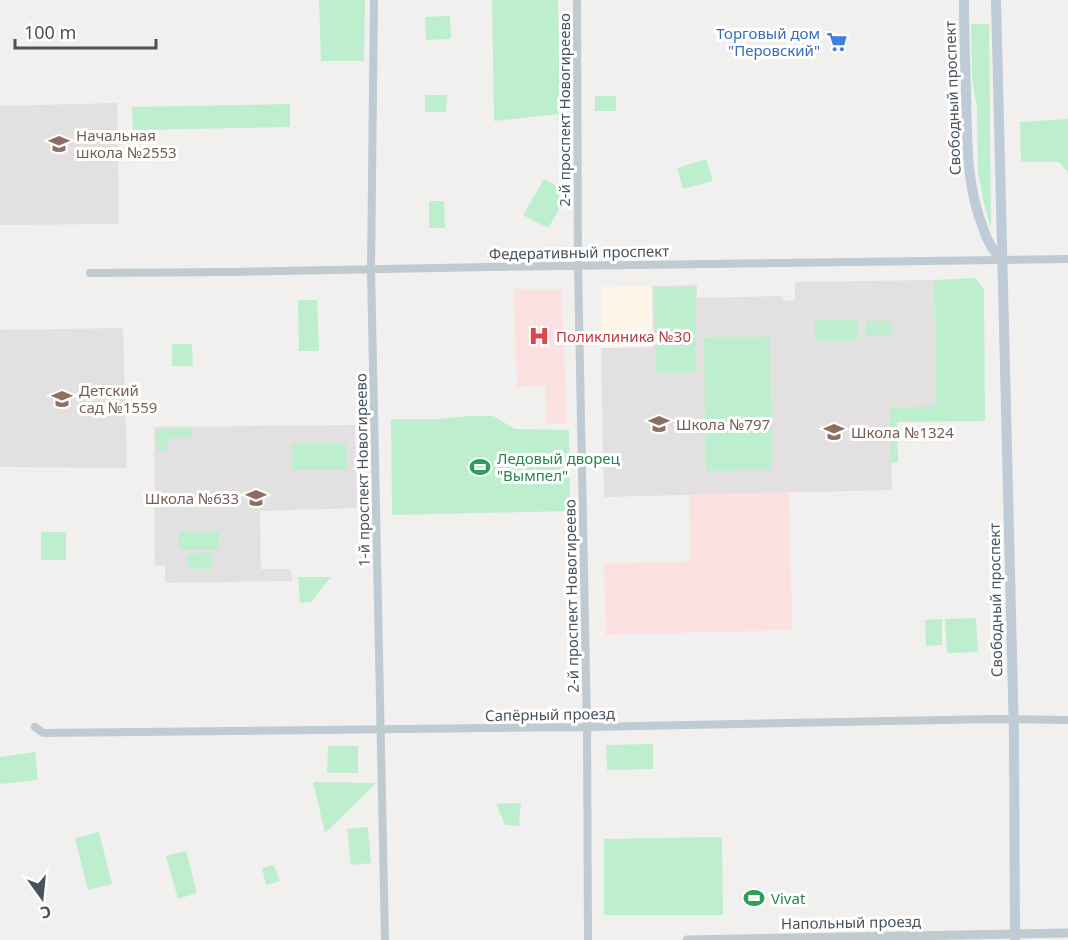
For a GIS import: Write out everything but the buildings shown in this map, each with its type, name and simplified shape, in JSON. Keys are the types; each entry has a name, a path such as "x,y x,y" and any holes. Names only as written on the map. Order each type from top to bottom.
{"main road":[{"name":"Свободный проспект","path":"963,0 971,187 987,238 1002,259"},
{"name":"Свободный проспект","path":"996,0 1013,719 1015,937"}],"street":[{"name":"1-й проспект Новогиреево","path":"374,0 371,270 385,940"},
{"name":"2-й проспект Новогиреево","path":"577,0 578,266 588,940"},
{"name":"Федеративный проспект","path":"90,273 1068,259"},
{"name":"Сапёрный проезд","path":"35,727 43,733 1068,720"},
{"name":"Напольный проезд","path":"687,940 1015,937 1068,933"}],"shaded area":[{"name":"Начальная школа №2553","path":"117,103 119,224 0,225 0,106"},
{"path":"934,280 936,407 890,408 892,490 604,497 601,348 653,347 652,286 697,285 697,298 783,296 785,301 795,300 795,282"},
{"path":"652,286 654,347 601,348 601,287"},
{"name":"Поликлиника №30","path":"514,289 561,289 567,423 546,424 545,386 517,387"},
{"name":"Детский сад №1559","path":"123,328 127,468 0,467 0,330"},
{"name":"Школа №633","path":"355,425 357,508 260,511 261,569 291,569 292,581 165,583 165,565 155,565 154,427"},
{"path":"789,492 792,630 606,635 604,564 690,561 689,495"}],"green space":[{"path":"319,0 365,0 364,61 321,61"},
{"path":"492,0 558,0 560,114 494,121"},
{"path":"450,16 451,39 426,40 425,17"},
{"path":"971,24 989,24 991,226 978,172 977,107 972,79"},
{"path":"425,95 447,95 446,112 425,112"},
{"path":"595,96 616,96 616,111 595,111"},
{"path":"290,104 290,127 133,130 132,107"},
{"path":"1068,119 1068,172 1059,162 1021,162 1020,122"},
{"path":"706,159 713,181 683,189 677,168"},
{"path":"544,179 559,187 559,210 548,228 523,215"},
{"path":"429,201 444,201 445,228 429,228"},
{"path":"976,278 984,290 985,421 897,422 898,462 891,463 890,408 936,406 934,280"},
{"path":"654,287 695,287 696,373 656,373"},
{"path":"298,300 317,300 319,351 299,351"},
{"path":"815,319 857,319 857,341 815,341"},
{"path":"866,321 892,321 892,336 866,336"},
{"path":"770,337 772,470 706,471 704,338"},
{"path":"172,344 192,344 193,366 172,366"},
{"name":"Ледовый дворец \"Вымпел\"","path":"493,416 515,429 569,430 570,511 392,515 391,419 439,419"},
{"path":"192,428 193,438 168,439 168,451 157,452 156,429"},
{"path":"291,443 346,443 347,470 292,470"},
{"path":"41,532 66,532 66,560 41,560"},
{"path":"179,532 219,532 219,550 179,550"},
{"path":"212,552 213,567 189,570 187,555"},
{"path":"298,577 331,577 311,602 300,603"},
{"path":"976,618 978,652 947,653 945,619"},
{"path":"942,619 942,645 926,646 925,620"},
{"path":"653,744 653,769 607,770 606,745"},
{"path":"328,746 358,746 358,773 327,773"},
{"path":"35,752 38,780 0,784 0,757"},
{"path":"313,782 376,783 325,833"},
{"path":"521,803 519,826 505,825 496,804"},
{"path":"368,827 371,863 351,865 347,829"},
{"path":"99,832 112,884 88,890 75,838"},
{"path":"722,837 723,915 604,915 604,839"},
{"path":"186,851 197,893 178,899 166,856"},
{"path":"274,865 280,881 266,885 262,868"}],"place":[{"name":"Торговый дом \"Перовский\"","path":"837,42"},
{"name":"Начальная школа №2553","path":"59,144"},
{"name":"Поликлиника №30","path":"539,336"},
{"name":"Детский сад №1559","path":"62,399"},
{"name":"Школа №797","path":"659,424"},
{"name":"Школа №1324","path":"834,432"},
{"name":"Ледовый дворец \"Вымпел\"","path":"480,467"},
{"name":"Школа №633","path":"256,498"},
{"name":"Vivat","path":"754,898"}]}
